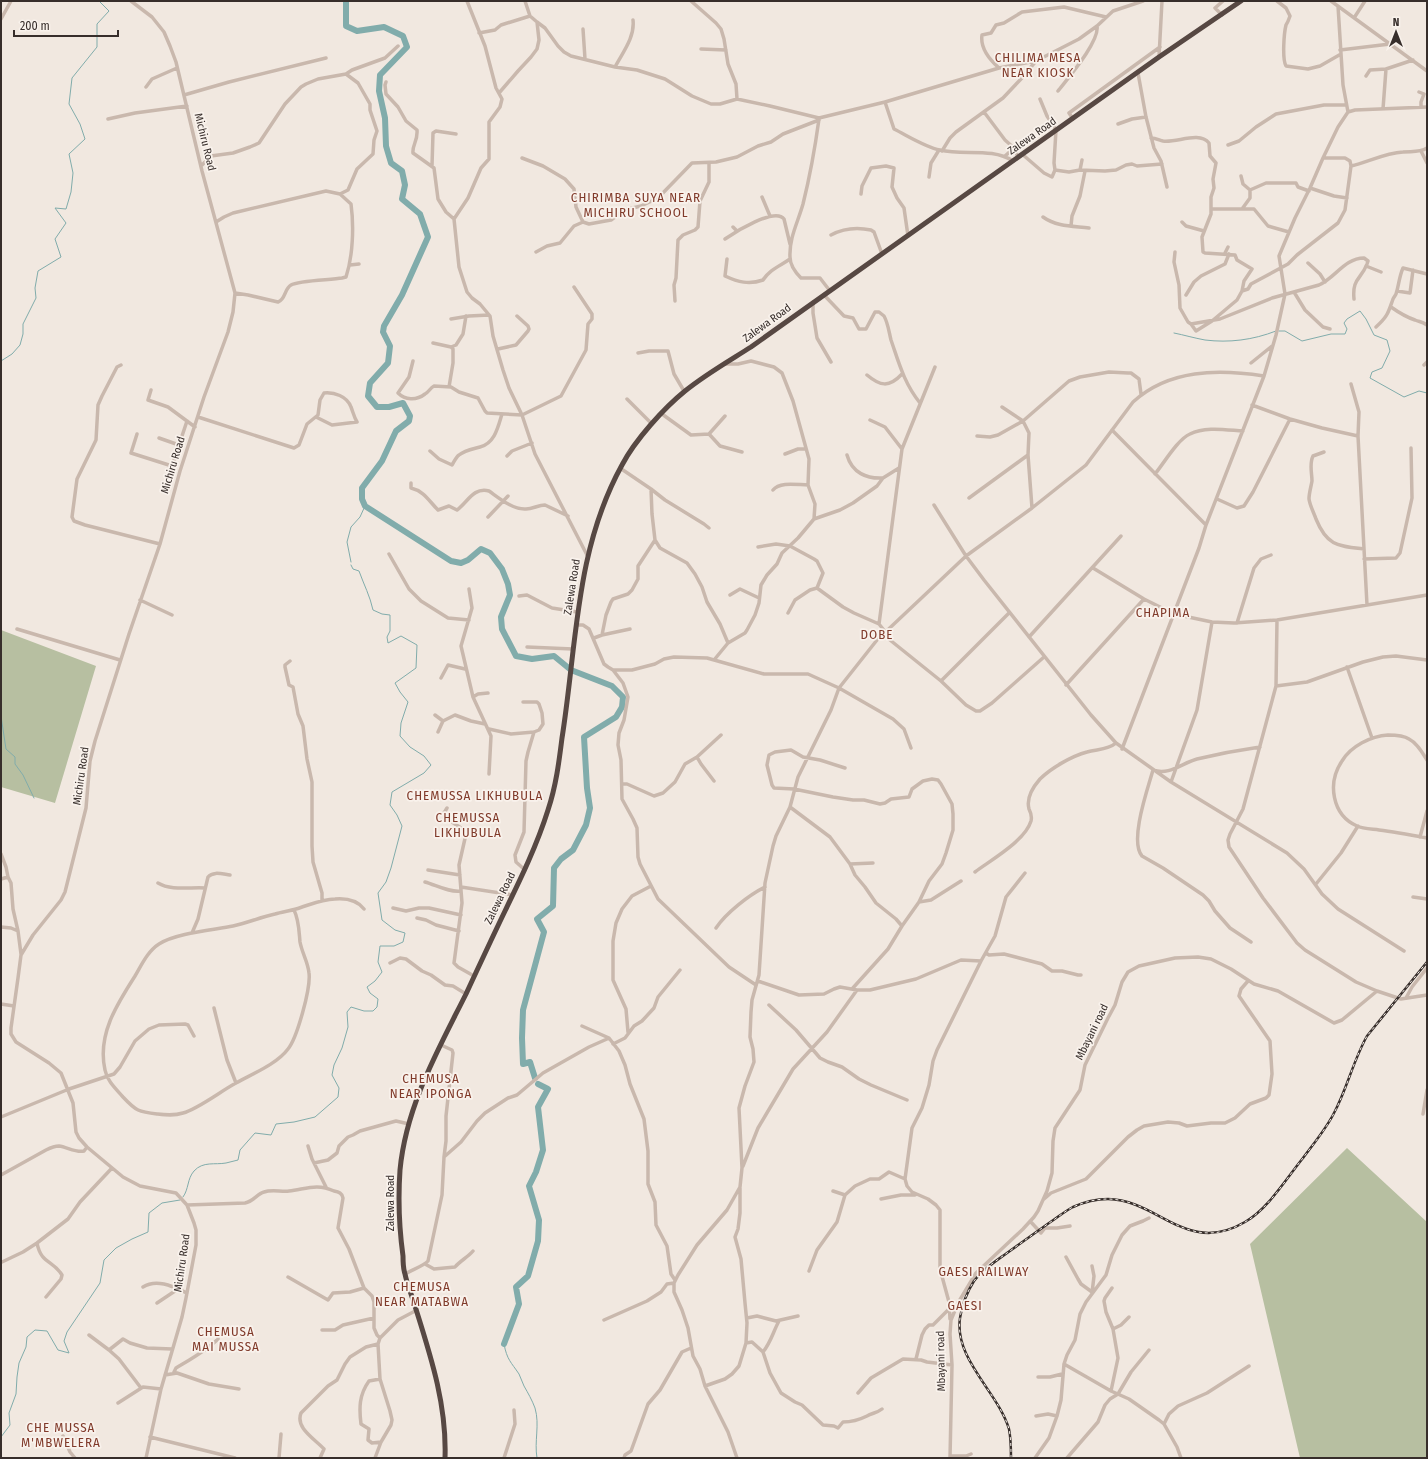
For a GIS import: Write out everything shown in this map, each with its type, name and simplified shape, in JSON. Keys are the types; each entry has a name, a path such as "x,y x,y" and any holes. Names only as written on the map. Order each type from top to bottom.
{"highway":[{"name":"Zalewa Road","path":"445,1458 444,1417 440,1394 417,1310 405,1274 400,1236 398,1201 401,1165 415,1102 525,870 549,808 557,774 568,702 580,588 587,554 604,503 620,468 633,447 652,424 684,391 830,291 1159,57 1241,1"}],"street":[{"path":"1,19 11,1"},
{"name":"Michiru Road","path":"131,1 152,17 164,32 170,46 235,293 233,312 228,332 180,471 160,544 120,660 93,748 90,761 85,814 65,892 61,900 33,935 21,955 11,1028 13,1038 16,1042 56,1068 61,1073 69,1089 73,1103 76,1132 87,1147 123,1177 143,1188 167,1190 176,1193 187,1205 194,1223 196,1238 187,1293 182,1317 164,1375 146,1458"},
{"path":"467,1 490,60 496,88 502,98 502,103 490,120 489,159 481,168 468,198 454,220 458,264 467,292 489,315 493,336 509,388 522,415 538,460 587,554"},
{"path":"525,1 530,16 545,28 564,52 572,56 615,67 637,70 665,79 692,96 710,104 720,104 737,99 819,119"},
{"path":"692,2 697,1"},
{"path":"536,252 547,246 560,243 572,227 583,222 589,224 611,220 624,210 653,201 662,195 692,163 709,163 740,156 758,146 819,119 885,102 999,68 1036,61 1079,39 1097,26 1113,11 1143,1"},
{"path":"1159,57 1162,1"},
{"path":"1222,15 1215,8 1223,1"},
{"path":"1277,1 1286,8 1290,16 1286,27 1285,37 1284,62 1286,66 1308,69 1320,66 1340,52 1382,44 1390,44"},
{"path":"1331,1 1427,71"},
{"path":"1354,18 1365,1"},
{"path":"692,2 721,29 724,36 728,64 736,84 737,99"},
{"path":"1122,748 1200,548 1206,525 1264,376 1285,294 1279,256 1310,190 1323,158 1338,127 1348,112 1343,85 1338,6"},
{"path":"999,68 987,55 982,40 982,35 991,33 996,25 1004,23 1022,12 1061,7 1106,17"},
{"path":"479,33 496,30 501,25 530,16"},
{"path":"615,67 631,36 634,27 633,20"},
{"path":"499,93 537,49 539,40 537,22"},
{"path":"1058,91 1089,49 1097,33 1097,26"},
{"path":"583,29 585,59"},
{"path":"1375,47 1382,44"},
{"path":"201,166 208,158 214,155 233,153 259,143 285,104 301,87 318,79 346,74 352,70 385,58 398,46"},
{"path":"1073,119 1069,113 1160,47"},
{"path":"701,48 726,50"},
{"path":"184,95 229,82 326,58"},
{"path":"1366,76 1370,70 1386,69 1412,60"},
{"path":"929,177 931,163 950,138 1003,98 1036,61"},
{"path":"146,87 152,79 177,68"},
{"path":"1383,109 1386,69"},
{"path":"1138,73 1151,138 1162,164 1167,187"},
{"path":"340,194 348,190 357,170 373,154 374,140 377,131 370,104 361,87 346,74"},
{"path":"386,82 386,94 398,107 406,121 417,130 417,142 412,150 413,153 432,166 435,170 438,199 446,212 454,220"},
{"path":"1419,92 1425,93 1421,102 1421,107"},
{"path":"984,112 1020,156 1052,177 1055,170 1056,130 1047,116 1040,99"},
{"path":"885,102 894,129 941,150 992,153 1005,156 1013,161"},
{"path":"1228,145 1239,141 1256,127 1276,114 1324,104 1346,105"},
{"path":"108,119 187,106"},
{"path":"1348,112 1427,107"},
{"path":"1118,124 1132,119 1146,117"},
{"path":"790,245 812,168 819,119"},
{"path":"432,166 433,132 436,131 456,134"},
{"path":"1151,138 1156,138 1163,141 1197,138 1205,140 1209,143 1210,156 1216,163 1216,167 1213,179 1214,188 1211,197 1210,217 1202,237 1204,253 1235,254 1238,260 1252,269 1243,283 1242,291 1237,300 1212,321 1196,331 1180,310 1179,285 1174,262 1175,252"},
{"path":"1005,156 1014,148"},
{"path":"1351,166 1394,153 1421,151 1427,148"},
{"path":"1421,151 1427,163"},
{"path":"522,158 543,166 565,179 574,189 576,207 583,222"},
{"path":"1242,291 1248,288 1251,284 1288,264 1296,255 1338,223 1345,210 1351,166 1350,161 1345,158 1323,158"},
{"path":"1071,226 1072,216 1080,196 1082,160"},
{"path":"674,301 678,240 683,235 698,228 700,201 709,182 709,163"},
{"path":"1055,170 1069,172 1082,170 1105,171 1116,170 1130,164 1137,166 1162,164"},
{"path":"861,194 862,186 871,168 886,166 894,168 892,187 897,198 904,206 908,236"},
{"path":"1241,176 1243,184 1250,190 1250,198 1242,209"},
{"path":"1250,190 1266,183 1296,183 1298,187 1347,198"},
{"path":"216,222 224,216 233,213 326,190 340,194 351,204 353,218 350,265 344,278 296,283 291,285 281,302 235,293"},
{"path":"762,198 770,216"},
{"path":"1211,209 1254,209 1266,224 1272,228 1289,232"},
{"path":"725,239 737,231 770,216 782,216 790,245 790,259 794,270 802,278 820,278 830,291"},
{"path":"1043,217 1057,224 1089,228"},
{"path":"1182,222 1186,226 1204,231"},
{"path":"732,227 737,231"},
{"path":"831,235 839,231 853,228 871,230 874,232 882,254"},
{"path":"1186,295 1194,282 1201,276 1225,264 1228,247"},
{"path":"1191,324 1212,321 1285,294 1312,288 1325,282 1355,258 1364,258 1368,261 1355,282 1354,299"},
{"path":"727,259 725,276 739,282 748,283 763,280 767,273 790,259"},
{"path":"1308,263 1320,274 1325,282"},
{"path":"350,265 359,264"},
{"path":"1366,266 1381,272"},
{"path":"1376,327 1385,319 1391,307 1403,268 1427,274"},
{"path":"1397,291 1410,293 1413,270"},
{"path":"412,361 408,377 403,387 399,391 399,394 408,399 414,399 425,394 433,386 450,387 459,392 476,397 487,413 522,415 561,396 586,350 588,324 592,319 592,314 574,288"},
{"path":"1294,292 1305,310 1323,327 1330,329"},
{"path":"824,295 844,316 853,318 859,329 866,329 875,312 879,312 884,316 902,374 912,394 920,402"},
{"path":"813,302 813,313 817,338 831,362"},
{"path":"1391,307 1400,313 1427,325"},
{"path":"451,318 489,315"},
{"path":"433,343 451,347 456,345 463,334 466,316"},
{"path":"498,349 516,345 528,331 528,326 517,316"},
{"path":"1251,363 1273,345"},
{"path":"450,387 454,353 451,347"},
{"path":"638,353 649,351 668,351 674,374 684,391"},
{"path":"725,364 738,364 750,361 774,368 782,373 793,401 806,449 809,463 808,485 815,504 814,519"},
{"path":"121,365 117,367 98,405 96,440 77,479 72,517 74,521 85,525 160,544"},
{"path":"879,624 902,449 922,400 926,386 935,367"},
{"path":"977,436 990,437 998,435 1023,421 1069,381 1080,377 1109,372 1131,373 1139,379 1141,394"},
{"path":"705,1386 725,1379 732,1374 739,1366 746,1343 747,1318 741,1259 735,1239 740,1214 742,1168 740,1108 745,1086 754,1064 754,1053 750,1037 752,1000 758,981 765,887 772,846 790,807 794,788 806,758 831,710 839,688 884,633 966,556 1086,466 1133,402 1141,394 1162,383 1192,374 1222,372 1264,376"},
{"path":"867,375 875,382 880,384 890,384 902,374"},
{"path":"1351,384 1359,412 1358,436 1367,606"},
{"path":"151,390 148,400 168,407 195,427"},
{"path":"198,417 294,448 299,445 309,421 316,417 319,413 321,396 324,393 330,392 347,400 357,422 332,425 316,417"},
{"path":"627,399 652,424"},
{"path":"1252,405 1290,419 1358,436"},
{"path":"1002,406 1023,421 1029,433 1028,455 1032,508"},
{"path":"430,450 439,459 452,465 460,454 489,443 497,430 502,414"},
{"path":"662,414 691,435 709,434 725,416"},
{"path":"1217,499 1237,508 1244,506 1253,492 1290,419"},
{"path":"870,420 885,427 902,449"},
{"path":"137,434 131,453 172,466 187,421"},
{"path":"1112,430 1206,525"},
{"path":"1155,474 1179,443 1189,434 1202,430 1243,431"},
{"path":"709,434 720,446 742,452"},
{"path":"159,438 179,445"},
{"path":"507,456 512,451 532,443"},
{"path":"1364,559 1396,558 1400,553 1412,498 1411,448"},
{"path":"785,454 798,449 806,449"},
{"path":"1324,452 1313,456 1311,460 1312,481 1309,496 1310,505 1325,537 1341,546 1364,549"},
{"path":"847,455 853,467 863,475 870,478 884,478"},
{"path":"969,498 1028,455"},
{"path":"620,468 652,489 665,500 709,528"},
{"path":"714,660 728,643 745,633 755,615 761,585 767,575 777,564 780,555 814,519 840,510 853,503 899,468"},
{"path":"412,483 411,488 421,492 438,510 449,506 455,510 458,510 468,497 483,490 489,491 504,501 522,509 545,505 569,517"},
{"path":"773,490 776,486 782,485 808,485"},
{"path":"652,489 652,514 655,540 660,548 687,563 695,574 702,587 707,602 720,624 728,643"},
{"path":"488,517 508,496"},
{"path":"934,504 966,556 1009,613 1066,685 1116,743 1171,782 1287,853 1304,869 1322,894 1338,909 1404,951"},
{"path":"1029,638 1121,536"},
{"path":"602,635 606,615 613,599 628,594 632,590 638,579 638,566 655,540"},
{"path":"758,547 776,544 790,546 817,561 823,573 817,588"},
{"path":"389,554 409,589 421,601 448,618 469,620"},
{"path":"1238,623 1254,568 1260,559 1271,555"},
{"path":"1093,568 1144,599 1174,614 1212,622 1238,623 1277,620 1427,595"},
{"path":"817,588 849,610 879,624 883,629 885,636 941,681 970,709 980,711 1000,697 1044,657"},
{"path":"788,613 795,600 810,590 817,588"},
{"path":"469,589 472,602 469,620 461,646 465,669 473,697 491,736 492,742 489,774"},
{"path":"730,595 740,589 759,598"},
{"path":"519,596 530,597 552,608 578,612"},
{"path":"1066,685 1144,599"},
{"path":"140,600 172,615"},
{"path":"941,681 1009,613"},
{"path":"1277,620 1276,686 1243,809 1228,840 1229,847 1263,898 1297,943 1305,950 1356,982 1377,991 1401,999 1427,995"},
{"path":"1171,782 1197,710 1212,622"},
{"path":"576,625 583,625 589,629 604,664 613,670 623,684 628,697 624,720 618,738 621,760 622,799 637,828 638,857 651,886 658,899 697,937 728,966 756,985"},
{"path":"17,629 120,660"},
{"path":"594,638 630,629"},
{"path":"527,647 573,649"},
{"path":"1276,686 1307,682 1363,662 1390,657 1396,656 1427,660"},
{"path":"613,670 632,670 674,657 707,658 764,674 808,674 839,688 883,712 902,725 907,734 911,748"},
{"path":"290,662 285,665 285,667 289,685 293,687 298,714 304,726 307,758 312,782 313,862 322,893 322,900"},
{"path":"441,678 448,665 465,669"},
{"path":"1347,667 1372,738"},
{"path":"473,697 488,693"},
{"path":"489,729 511,734 534,732 539,730 543,724 539,704 535,702 523,702"},
{"path":"436,715 443,721"},
{"path":"438,732 443,721 455,715 485,724"},
{"path":"525,870 516,862 515,855 524,832 526,761 534,732"},
{"path":"622,784 627,784 654,796 658,796 664,793 675,782 685,764 697,757 721,735"},
{"path":"1427,760 1420,748 1409,738 1398,735 1384,735 1372,738 1353,748 1341,761 1335,777 1334,792 1337,808 1345,818 1358,826 1427,838"},
{"path":"975,872 1011,846 1027,829 1031,821 1031,813 1028,803 1029,798 1035,786 1046,774 1062,763 1086,752 1111,747 1116,743"},
{"path":"1153,770 1160,773 1195,760 1242,749 1260,747"},
{"path":"846,768 820,760 806,758 793,750 775,752 769,755 767,766 773,787 794,788 833,797 864,800 880,804 891,799 909,797 915,786 927,780 938,780 942,784 952,804 953,814 953,830 942,864 929,881 919,902 888,949 852,989"},
{"path":"697,757 714,781"},
{"path":"1153,770 1138,824 1139,853 1203,895 1209,900 1230,928 1251,942"},
{"path":"790,807 830,837 850,864 855,875 876,902 902,926"},
{"path":"447,808 444,813 446,818 463,829 465,832 459,865 462,902 454,963 474,976"},
{"path":"1420,837 1427,811"},
{"path":"1316,884 1341,853 1358,826"},
{"path":"1,854 13,891 13,909 21,955"},
{"path":"850,864 873,863"},
{"path":"428,870 460,875"},
{"path":"918,1196 908,1189 905,1179 912,1128 922,1108 929,1085 934,1057 997,930 1006,897 1024,873"},
{"path":"192,933 198,919 206,881 210,875 214,874 230,875"},
{"path":"1,879 8,877"},
{"path":"919,902 931,900 961,881"},
{"path":"425,882 457,891 461,889 513,895"},
{"path":"158,883 175,888 204,888"},
{"path":"628,1032 627,1013 613,980 613,941 616,923 622,909 632,896 651,886"},
{"path":"716,928 726,914 765,887"},
{"path":"1414,897 1427,899"},
{"path":"294,910 299,929 302,951 309,974 307,998 294,1040 289,1048 281,1057 185,1113 168,1115 142,1112 133,1108 107,1077 104,1059 105,1038 116,1007 156,946 165,941 192,933 234,926 294,910 322,900 349,899 360,905 364,910"},
{"path":"393,908 406,911 419,908 429,908 461,915"},
{"path":"417,918 459,931"},
{"path":"1,927 11,928 18,932"},
{"path":"986,953 1004,954 1042,964 1052,971 1062,971 1078,975 1081,974"},
{"name":"Mbayani road","path":"950,1457 952,1365 950,1334 951,1320 960,1300 976,1273 1034,1217 1047,1191 1052,1173 1055,1128 1080,1090 1085,1065 1115,1005 1123,980 1128,972 1136,967 1146,964 1175,958 1198,957 1216,961 1248,981 1274,989 1334,1023 1342,1020 1377,991"},
{"path":"390,963 400,958 406,959 445,985 453,986 466,994"},
{"path":"758,981 799,995 824,994 837,987 857,990 880,989 916,979 961,960 981,960"},
{"path":"1406,998 1412,987 1427,968"},
{"path":"613,1044 625,1038 628,1032 642,1021 654,1008 658,997 680,970"},
{"path":"1042,1201 1051,1193 1086,1179 1128,1137 1141,1128 1168,1122 1179,1123 1187,1126 1225,1123 1235,1118 1250,1104 1270,1095 1272,1074 1270,1041 1239,996 1241,989 1248,981"},
{"path":"742,1168 758,1128 793,1070 827,1032 857,990"},
{"path":"1,1004 14,1006"},
{"path":"769,1005 796,1030 811,1049 824,1061 842,1067 865,1082 908,1100"},
{"path":"214,1008 227,1060 236,1083"},
{"path":"1,1117 69,1089 107,1077 117,1072 135,1041 149,1029 159,1025 185,1024 188,1025 194,1036"},
{"path":"582,1026 608,1038 623,1058 630,1084 644,1119 648,1151 648,1184 655,1202 656,1225 666,1246 671,1274 675,1282"},
{"path":"444,1157 461,1142 477,1120 485,1114 508,1098 517,1094 543,1073 589,1046 608,1038"},
{"path":"405,1274 428,1261 442,1195 447,1105 453,1053 452,1050 441,1045"},
{"path":"1423,1114 1427,1090"},
{"path":"314,1164 328,1160 337,1153 339,1146 348,1137 360,1130 396,1121 409,1124"},
{"path":"1,1175 53,1147 58,1146 80,1152 84,1151 87,1147"},
{"path":"308,1146 314,1164 326,1187"},
{"path":"2,1262 23,1252 37,1243 68,1219 80,1202 112,1168"},
{"path":"809,1271 818,1250 836,1222 845,1195 855,1186 870,1179 879,1179 888,1172 905,1179"},
{"path":"187,1205 245,1203 252,1201 266,1191 288,1191 299,1188 326,1187 340,1193 343,1196 338,1228 349,1249 364,1288 373,1298 374,1328 380,1338"},
{"path":"737,1458 723,1420 705,1386 700,1369 693,1356 688,1328 674,1292 675,1282 696,1245 727,1210 740,1187"},
{"path":"833,1191 845,1195"},
{"path":"881,1199 901,1196 918,1196 928,1199 940,1210 941,1273 950,1308 951,1320"},
{"path":"1035,1458 1049,1438 1057,1416 1061,1400 1064,1364 1075,1340 1080,1314 1092,1293 1106,1275 1112,1256 1122,1235 1130,1226 1149,1218"},
{"path":"1030,1221 1040,1233 1045,1228 1070,1226"},
{"path":"37,1243 41,1256 62,1275 46,1297"},
{"path":"425,1264 434,1269 455,1267 473,1251"},
{"path":"1066,1257 1081,1284 1092,1293"},
{"path":"1092,1266 1094,1273 1092,1293"},
{"path":"288,1277 328,1300 333,1293 350,1292 364,1288"},
{"path":"604,1320 647,1301 661,1292 666,1284 675,1282"},
{"path":"143,1287 146,1285 158,1284 169,1285 187,1293"},
{"path":"1110,1391 1118,1360 1117,1342 1104,1302 1112,1288"},
{"path":"157,1303 178,1289"},
{"path":"916,1359 925,1329 929,1325 933,1325 950,1308"},
{"path":"375,1458 392,1420 380,1379 378,1344 380,1338 398,1320 417,1310"},
{"path":"747,1318 757,1316 772,1321 779,1321 798,1316"},
{"path":"1114,1329 1121,1325 1129,1317"},
{"path":"322,1330 335,1330 343,1325 374,1318"},
{"path":"763,1352 770,1343 773,1332 779,1321"},
{"path":"174,1372 176,1368 203,1352 214,1343 218,1339 218,1334"},
{"path":"89,1335 119,1359 141,1388"},
{"path":"109,1350 123,1339 130,1343 147,1348 172,1349"},
{"path":"746,1343 752,1342 763,1352 770,1373 781,1393 802,1405 823,1424 838,1428 843,1422 854,1422 877,1413 882,1409"},
{"path":"320,1458 324,1449 302,1427 300,1417 301,1413 328,1386 337,1380 350,1357 366,1347 378,1344"},
{"path":"624,1458 631,1452 648,1404 660,1390 682,1352 691,1348"},
{"path":"1067,1458 1098,1422 1109,1400 1118,1394 1131,1372 1149,1350"},
{"path":"858,1393 871,1378 901,1360 916,1359 952,1365"},
{"path":"1064,1364 1110,1391 1137,1404 1164,1424 1178,1447 1181,1458"},
{"path":"1164,1424 1169,1414 1178,1406 1207,1393 1249,1366"},
{"path":"164,1375 174,1372 208,1384 239,1390"},
{"path":"1038,1377 1050,1377 1062,1374"},
{"path":"380,1379 369,1381 364,1388 359,1407 361,1424 369,1429 368,1440 372,1443 381,1442"},
{"path":"118,1403 141,1388 146,1387 161,1389"},
{"path":"504,1458 515,1424 514,1410"},
{"path":"1036,1416 1048,1414 1057,1416"},
{"path":"278,1458 281,1434"},
{"path":"63,1436 70,1452 75,1458"},
{"path":"150,1437 235,1458"},
{"path":"950,1457 966,1456 971,1454"}],"green space":[{"path":"1,630 96,666 55,803 1,787"},
{"path":"1347,1148 1427,1222 1427,1458 1300,1458 1250,1244"}],"waterway":[{"path":"1,361 12,354 20,345 23,334 23,324 36,298 35,288 38,271 61,257 55,239 66,223 55,208 66,209 71,192 73,173 69,154 85,139 80,124 69,104 72,78 97,47 97,24 109,11 99,1"},
{"path":"346,1 346,26 357,31 384,27 403,36 407,47 380,75 379,91 385,118 386,146 391,163 402,171 405,185 402,199 420,214 428,237 402,295 384,326 383,332 390,346 388,363 370,383 368,396 377,407 389,407 403,403 410,416 409,421 396,431 382,461 362,488 362,499 365,506 451,561 461,563 468,560 481,549 490,553 502,569 508,584 510,595 501,617 502,629 516,656 532,659 554,656 571,670 612,686 623,697 622,707 616,717 584,737 587,788 590,808 586,825 573,850 561,859 554,868 553,906 537,919 544,932 523,1010 522,1038 523,1064 530,1062 535,1078"},
{"path":"1279,331 1285,331 1302,341 1331,334 1345,334 1347,329 1344,323 1347,319 1360,311 1374,335 1387,340 1390,351 1382,368 1372,372 1370,378 1404,397 1419,391 1427,393"},
{"path":"1174,333 1205,340 1223,341 1250,339 1276,331"},
{"path":"1,380 1,385"},
{"path":"351,562 347,542 351,527 360,517 365,506"},
{"path":"183,1197 192,1174 201,1166 238,1160 240,1150 255,1133 271,1135 276,1124 294,1122 315,1117 338,1097 339,1088 332,1075 334,1065 342,1048 348,1027 347,1012 351,1007 364,1011 373,1011 377,1007 378,999 370,993 367,987 375,981 382,972 378,962 380,946 394,946 403,942 405,933 395,930 382,920 378,893 386,882 402,826 390,805 392,792 424,773 431,765 424,756 410,747 400,736 401,723 408,702 395,683 416,668 417,645 401,636 388,643 387,637 390,631 390,615 382,614 373,610 369,595 359,571 353,569 351,565"},
{"path":"1,716 6,749 15,757 15,764 23,775 34,798"},
{"path":"504,1344 519,1304 516,1287 528,1276 538,1241 539,1220 529,1186 536,1172 543,1150 538,1107 548,1089 538,1084"},
{"path":"1,1437 10,1425 9,1413 16,1394 19,1363 26,1347 27,1337 35,1330 47,1331 58,1350 69,1353 64,1341 67,1332 100,1283 104,1260 116,1248 148,1232 149,1213 162,1203 180,1200"},
{"path":"504,1344 508,1357 519,1374 535,1408 537,1421 537,1458"}],"railway":[{"path":"1011,1458 1009,1429 996,1402 970,1361 960,1333 960,1318 963,1303 974,1281 994,1262 1067,1210 1090,1201 1108,1199 1126,1202 1143,1208 1174,1224 1190,1230 1206,1233 1225,1231 1245,1222 1269,1202 1324,1130 1339,1104 1367,1036 1427,962"}],"district":[{"name":"CHILIMA MESA NEAR KIOSK","path":"1038,64"},
{"name":"CHIRIMBA SUYA NEAR MICHIRU SCHOOL","path":"636,204"},
{"name":"CHAPIMA","path":"1163,612"},
{"name":"DOBE","path":"877,634"},
{"name":"CHEMUSSA LIKHUBULA","path":"475,795"},
{"name":"CHEMUSSA LIKHUBULA","path":"468,824"},
{"name":"CHEMUSA NEAR IPONGA","path":"431,1086"},
{"name":"GAESI RAILWAY","path":"984,1271"},
{"name":"CHEMUSA NEAR MATABWA","path":"422,1294"},
{"name":"GAESI","path":"965,1305"},
{"name":"CHEMUSA MAI MUSSA","path":"226,1338"},
{"name":"CHE MUSSA M'MBWELERA","path":"61,1434"}]}
